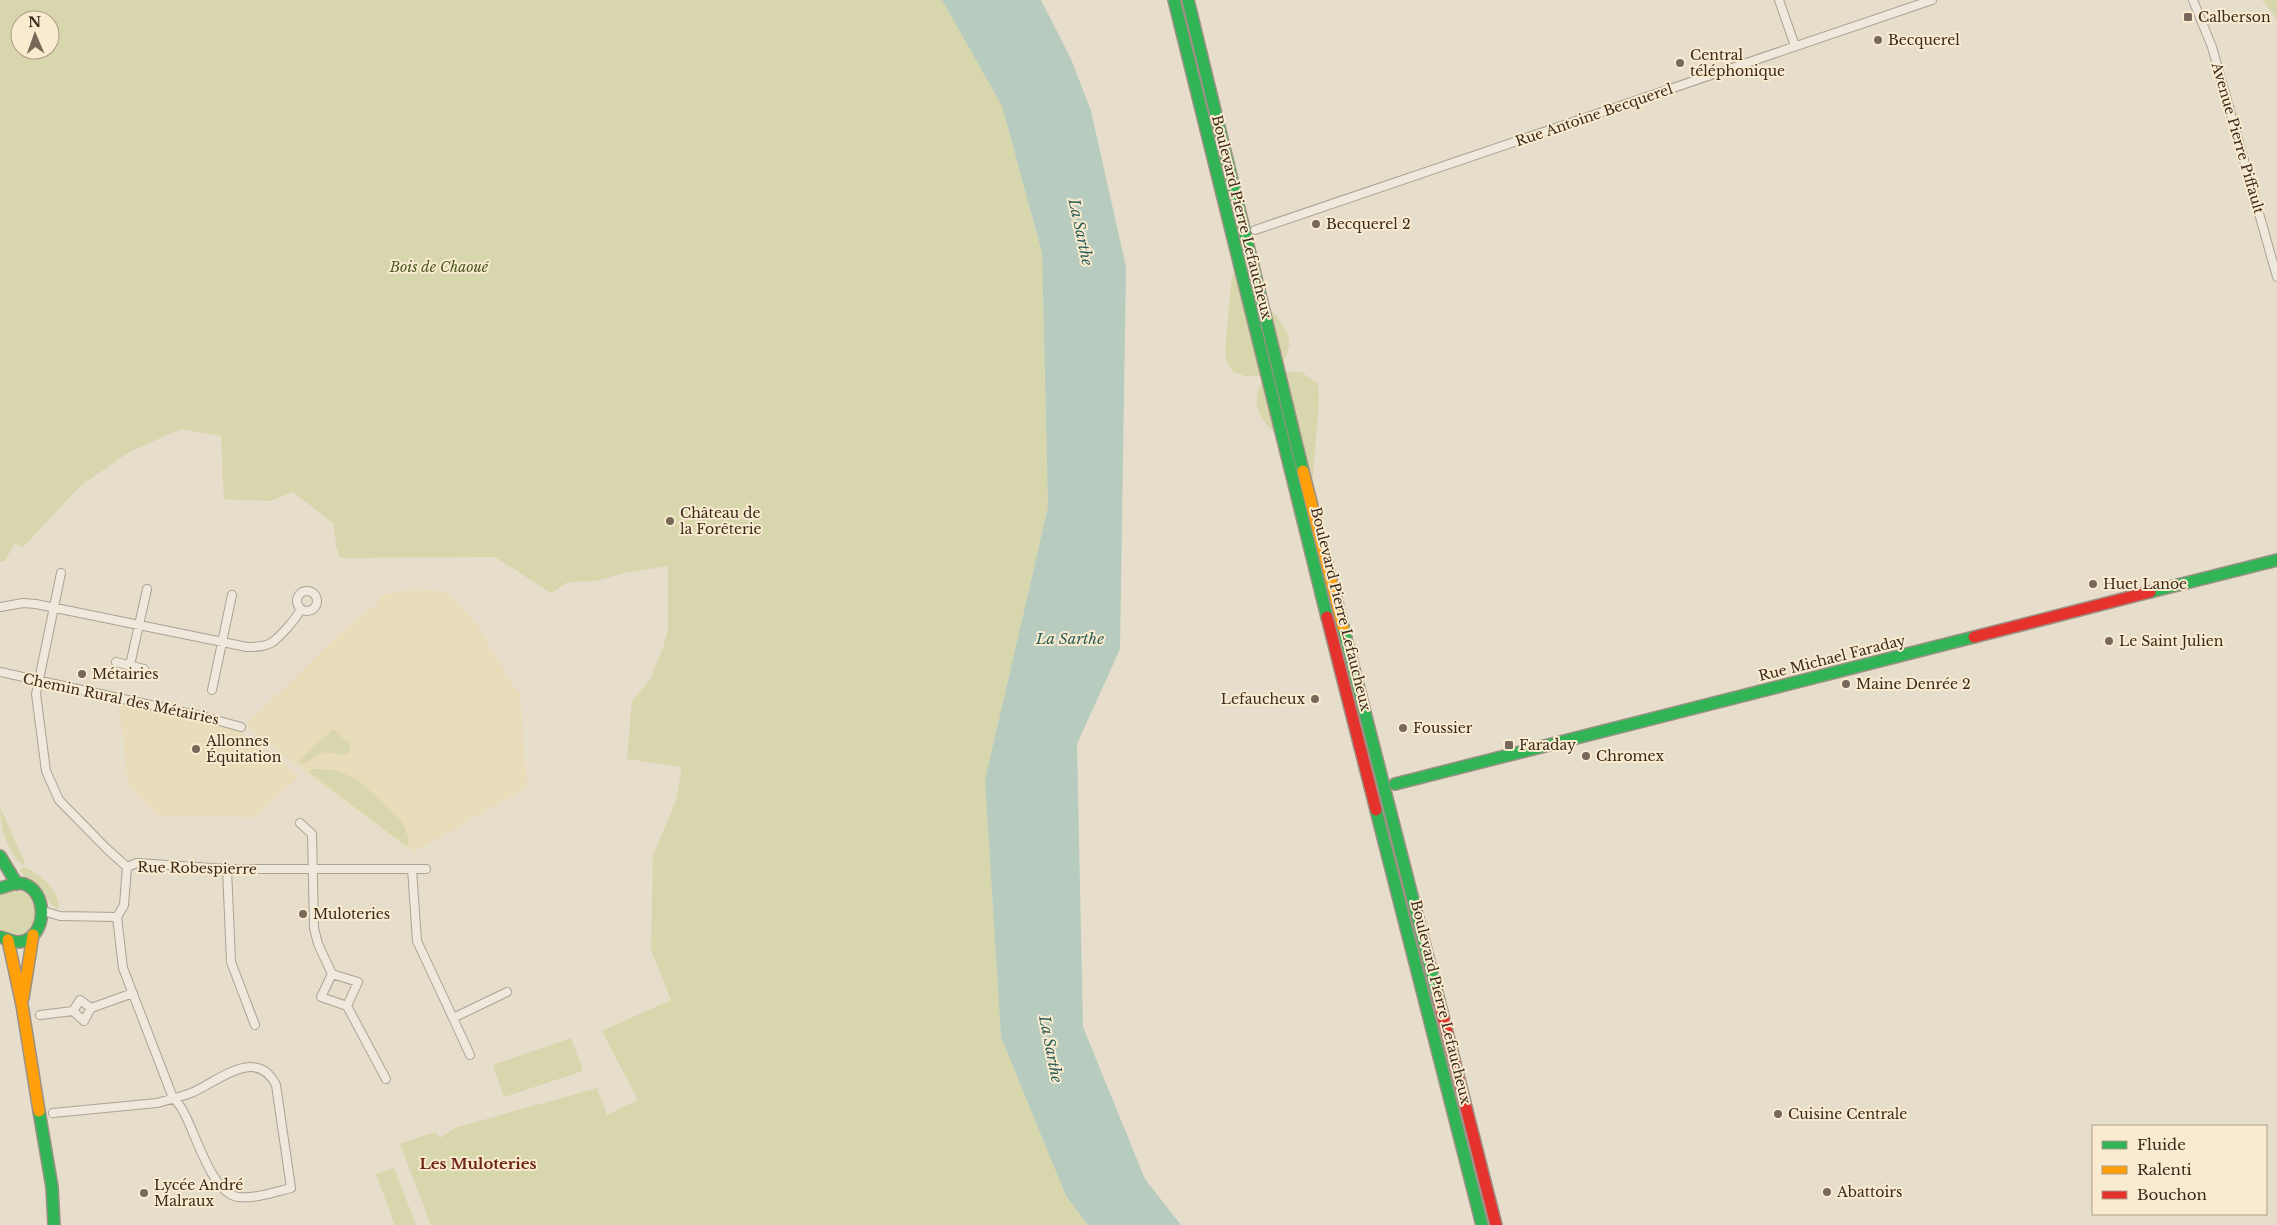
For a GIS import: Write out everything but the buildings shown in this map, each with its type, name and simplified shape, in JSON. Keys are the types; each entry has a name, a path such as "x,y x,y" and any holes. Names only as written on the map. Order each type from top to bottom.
{"main road":[{"name":"Boulevard Pierre Lefaucheux","path":"1174,0 1266,376 1482,1225"},
{"name":"Boulevard Pierre Lefaucheux","path":"1188,0 1278,372 1496,1225"},
{"path":"1266,376 1278,372"},
{"name":"Rue Michael Faraday","path":"1395,784 2277,560"},
{"path":"0,856 17,884"},
{"path":"0,888 17,884 29,887 36,894 43,911 42,922 33,934 21,940 4,939 22,1005 52,1188 54,1225"},
{"path":"22,1005 33,934"}],"street":[{"path":"1779,0 1796,46"},
{"name":"Rue Antoine Becquerel","path":"1256,230 1932,0"},
{"name":"Avenue Pierre Piffault","path":"2193,0 2212,47 2277,277"},
{"name":"Rue Robespierre","path":"61,573 36,694 46,771 54,791 84,826 127,867 137,863 227,869 426,869"},
{"path":"130,666 147,589"},
{"path":"212,690 232,596"},
{"path":"0,607 24,603 53,607 247,647 271,643 297,618 300,610"},
{"path":"116,662 144,669"},
{"name":"Chemin Rural des Métairies","path":"0,672 226,721 241,727"},
{"path":"300,823 312,834 314,928 318,944 332,974 358,982 347,1006"},
{"path":"53,1113 157,1102 173,1098 192,1093 235,1070 257,1069 269,1075 276,1085 280,1100 291,1188 252,1196 236,1197 222,1186 208,1167 183,1110 173,1098 123,968 117,917 124,906 127,867"},
{"path":"227,869 231,962 255,1026"},
{"path":"412,869 417,941 470,1055"},
{"path":"43,911 60,916 117,917"},
{"path":"332,974 321,998 347,1006 386,1079"},
{"path":"453,1018 507,992"},
{"path":"40,1015 73,1011 84,1021 91,1008 133,993"},
{"path":"73,1011 80,1000 91,1008"}],"shaded area":[{"path":"415,589 447,592 478,626 512,685 520,693 527,787 414,852 307,773 246,725 347,627 376,605 383,595"},
{"path":"119,701 234,727 299,776 255,817 158,816 128,785"}],"green space":[{"name":"Bois de Chaoué","path":"0,0 942,0 1002,106 1042,253 1048,507 985,780 1001,1037 1066,1196 1088,1225 431,1225 400,1144 435,1132 440,1138 455,1128 597,1088 607,1115 638,1100 602,1031 671,1000 651,950 653,856 676,800 682,767 627,759 632,701 650,680 668,630 668,566 624,573 596,581 568,582 551,593 495,557 340,558 336,546 334,524 293,492 270,501 224,499 221,436 181,429 131,451 81,485 23,547 14,544 5,561 0,562"},
{"path":"2262,0 2277,0 2277,19"},
{"path":"1237,259 1282,442 1263,419 1257,405 1257,396 1265,376 1245,376 1233,372 1227,362 1225,352 1231,284"},
{"path":"1260,298 1280,320 1288,334 1289,347 1278,371"},
{"path":"1278,372 1301,372 1318,384 1319,400 1311,502"},
{"path":"333,729 350,744 350,751 346,755 321,753 305,763 298,762"},
{"path":"312,769 335,770 358,780 402,821 409,839 407,847 309,772"},
{"path":"0,807 25,863 23,865 17,860 5,839"},
{"path":"23,867 36,873 48,883 56,896 58,909 22,873 20,870"},
{"path":"15,890 28,895 35,902 37,912 29,929 21,934 11,935 0,929 0,895"},
{"path":"571,1038 583,1071 504,1097 493,1065"},
{"path":"394,1168 416,1225 395,1225 376,1174"}],"water":[{"name":"La Sarthe","path":"942,0 1041,0 1071,59 1091,111 1126,267 1120,649 1077,744 1083,1027 1145,1179 1181,1225 1088,1225 1066,1196 1001,1037 985,780 1048,507 1042,253 1002,106"}],"traffic: fast":[{"path":"1174,0 1327,617"},
{"path":"1188,0 1303,471"},
{"path":"2150,592 2277,560"},
{"path":"1343,627 1439,1001"},
{"path":"1395,784 1974,637"},
{"path":"1376,810 1482,1225"},
{"path":"0,856 17,884"},
{"path":"0,888 19,883 29,886 36,893 42,912 36,932 29,939 19,942 0,937"},
{"path":"39,1111 52,1187 54,1225"}],"traffic: slow":[{"path":"1303,471 1343,627"},
{"path":"23,998 33,935"},
{"path":"8,940 22,1005 39,1111"}],"traffic: jam":[{"path":"1974,637 2150,592"},
{"path":"1327,617 1376,810"},
{"path":"1439,1001 1496,1225"}],"place":[{"name":"Calberson","path":"2188,17"},
{"name":"Becquerel","path":"1878,40"},
{"name":"Central téléphonique","path":"1680,63"},
{"name":"Becquerel 2","path":"1316,224"},
{"name":"Château de la Forêterie","path":"670,521"},
{"name":"Huet Lanoe","path":"2093,584"},
{"name":"Le Saint Julien","path":"2109,641"},
{"name":"Métairies","path":"82,674"},
{"name":"Maine Denrée 2","path":"1846,684"},
{"name":"Lefaucheux","path":"1315,699"},
{"name":"Foussier","path":"1403,728"},
{"name":"Faraday","path":"1509,745"},
{"name":"Allonnes Équitation","path":"196,749"},
{"name":"Chromex","path":"1586,756"},
{"name":"Muloteries","path":"303,914"},
{"name":"Cuisine Centrale","path":"1778,1114"},
{"name":"Abattoirs","path":"1827,1192"},
{"name":"Lycée André Malraux","path":"144,1193"}],"district":[{"name":"Les Muloteries","path":"478,1163"}]}
